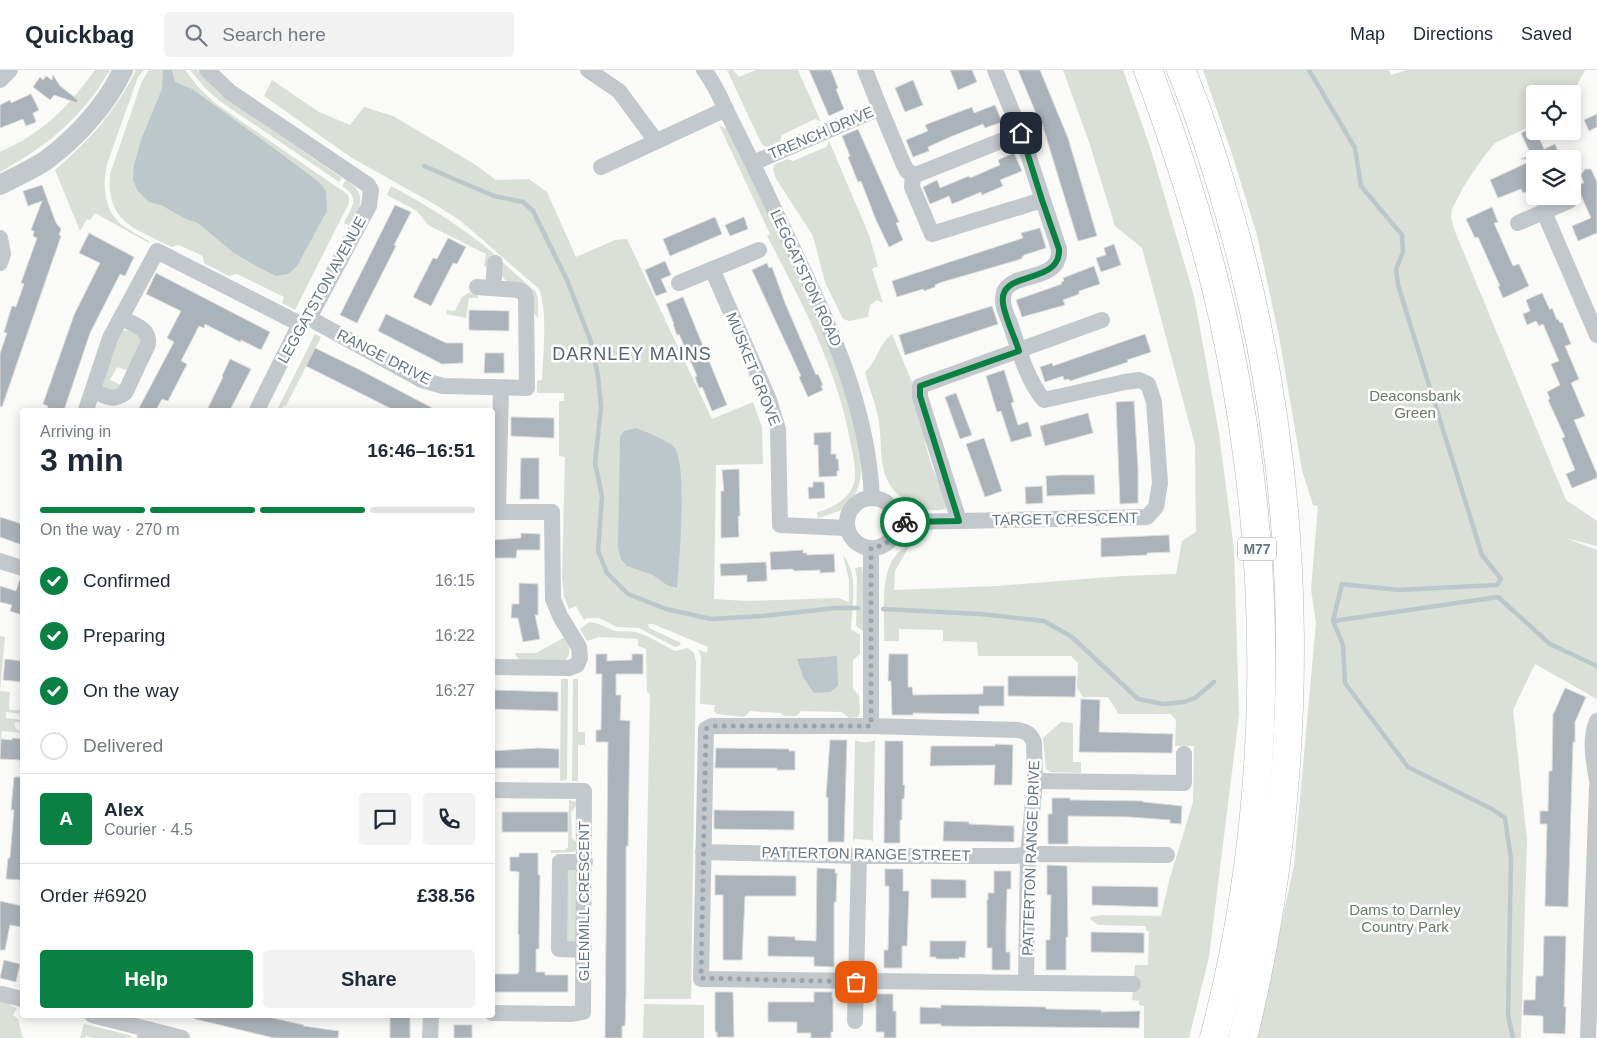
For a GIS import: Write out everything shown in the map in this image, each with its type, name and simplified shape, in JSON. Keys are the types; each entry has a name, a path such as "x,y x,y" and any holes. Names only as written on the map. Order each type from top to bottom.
{"highway":[{"name":"M77","path":"1148,70 1173,136 1200,223 1224,321 1242,421 1256,547 1260,645 1256,802 1238,930 1228,983 1214,1038"},
{"name":"M77","path":"1181,70 1218,173 1252,302 1269,388 1286,516 1290,646 1290,708 1286,778 1264,944 1242,1038"}],"street":[{"path":"0,80 10,70"},
{"path":"0,185 44,162 72,139 100,107 123,70"},
{"name":"LEGGATSTON AVENUE","path":"207,70 230,92 368,185 371,190 369,206 258,408"},
{"path":"588,70 619,90 656,141"},
{"name":"LEGGATSTON ROAD","path":"704,70 714,83 753,163 843,362 864,435 871,469 872,498"},
{"name":"TRENCH DRIVE","path":"753,163 880,108 865,70"},
{"path":"995,70 1021,133 1059,249 1059,258 1053,266 1040,275 1010,284 1004,291 1002,302 1019,351"},
{"path":"601,167 726,108"},
{"path":"880,108 903,163 907,171 913,174 918,174 1021,133"},
{"path":"913,174 912,187 932,234 1042,200"},
{"path":"1518,223 1561,205"},
{"path":"1544,212 1592,308 1597,335"},
{"path":"0,238 3,254 0,263"},
{"name":"RANGE DRIVE","path":"121,318 157,250 422,380 443,386 527,388 526,298 524,293 518,290 477,288"},
{"path":"680,283 759,250"},
{"path":"494,288 495,262"},
{"name":"MUSKET GROVE","path":"712,270 769,400 778,429 780,525 847,528"},
{"path":"87,408 110,338 121,318 147,332 148,344 125,393 118,398 111,398 93,391"},
{"path":"897,522 959,521 920,396 920,386 1102,320"},
{"name":"TARGET CRESCENT","path":"959,521 1147,517 1156,507 1160,483 1154,402 1148,384 1139,380 1132,381 1044,400 1037,392 1019,351"},
{"path":"495,667 569,668 577,665 580,658 579,647 560,616 553,599 552,512 495,511 501,388"},
{"path":"872,498 887,502 892,508 897,522 893,538 887,544 871,548 863,547 850,536 847,520 850,511 856,504 863,499 872,498"},
{"path":"871,548 871,726"},
{"path":"0,561 20,567"},
{"path":"1597,722 1593,752 1597,780"},
{"name":"PATTERTON RANGE DRIVE","path":"1026,983 1028,855 1035,781 1034,742 1027,732 1018,730 871,726 709,726 706,729 701,978 856,982 1133,984"},
{"path":"1035,781 1184,783 1184,754"},
{"path":"1588,1038 1594,924 1597,787"},
{"name":"GLENMILL CRESCENT","path":"495,790 584,791 585,862 584,1012 572,1014 495,1013"},
{"name":"PATTERTON RANGE STREET","path":"703,852 859,856 1167,855"},
{"path":"855,1021 859,856"},
{"path":"584,950 559,949 559,930 560,862 585,862"},
{"path":"2,994 20,997"},
{"path":"101,1018 146,1033 182,1038"},
{"path":"430,1038 431,1018"}],"green space":[{"path":"95,70 110,70 76,116 48,141 0,172 0,152 25,139 48,123 73,98"},
{"path":"136,70 144,70 138,77 108,161 105,187 108,204 116,219 125,227 149,241 149,243 95,213 90,220 87,219 80,231 55,170 91,136 111,112"},
{"path":"149,70 185,70 199,88 215,103 347,194 349,203 295,310 282,303 284,297 237,274 229,276 204,263 201,255 179,245 172,247 135,228 118,214 110,190 110,174 142,81"},
{"path":"190,70 197,70 221,95 342,178 339,182 221,102 206,89"},
{"path":"727,70 733,70 739,77 756,70 798,70 821,122 815,119 782,135 780,141 768,147 762,145"},
{"path":"1063,70 1123,70 1150,147 1194,296 1219,433 1234,549 1239,715 1209,957 1189,1038 1144,1038 1144,1006 1139,1005 1139,1001 1132,1000 1135,965 1148,965 1149,932 1146,930 1146,926 1098,925 1090,919 1091,917 1102,915 1161,916 1169,881 1193,802 1194,746 1175,746 1176,720 1171,714 1117,714 1108,697 1083,697 1077,688 1078,663 1071,656 978,656 977,642 943,641 943,630 899,629 899,641 884,641 885,583 891,562 901,550 910,545 895,571 894,590 997,586 1122,576 1176,574 1182,541 1196,532 1195,445 1142,248 1115,226 1090,145"},
{"path":"1203,70 1389,70 1391,75 1407,70 1585,70 1577,85 1526,85 1526,128 1495,143 1464,186 1452,209 1451,217 1454,229 1566,500 1597,521 1597,546 1565,538 1597,550 1597,699 1535,664 1513,710 1527,840 1521,1038 1257,1038 1294,865 1316,623 1311,589 1318,506 1313,505 1302,470 1279,336 1257,235"},
{"path":"272,80 319,112 350,125 364,107 393,116 476,165 496,180 529,179 547,192 576,257 615,240 627,239 712,419 753,402 762,427 763,464 716,465 714,599 746,601 838,598 849,602 849,580 843,555 848,563 853,580 851,629 860,635 860,654 853,660 853,689 859,695 860,711 858,717 849,718 842,712 801,711 796,716 750,711 744,717 717,714 714,711 715,705 700,704 701,657 698,649 707,653 708,647 653,624 648,624 649,628 681,643 675,647 639,628 617,627 599,618 587,618 584,620 576,606 569,609 564,596 562,578 565,457 559,456 559,401 564,401 564,393 537,393 537,381 542,380 544,333 542,298 539,289 461,221 352,158 264,96"},
{"path":"719,125 729,130 835,359 852,414 860,457 861,476 859,485 853,499 847,506 837,512 818,518 817,512 840,502 849,493 854,483 852,449 845,417 828,364 806,312 767,236 770,234"},
{"path":"829,141 869,235 878,266 872,269 883,303 877,300 870,305 868,317 849,321 843,319 825,282 813,236 775,177 773,168 775,164 788,159 793,161 826,147"},
{"path":"346,180 353,185 360,196 357,212 350,226 344,223 353,203 351,194 342,186"},
{"path":"391,186 458,226 495,255 494,261 487,268 484,266 486,254 428,225 417,211 387,195"},
{"path":"501,261 536,292 538,318 500,274"},
{"path":"470,292 471,294 478,294 478,298 469,298 466,318 446,314 447,310 455,311 462,297"},
{"path":"122,331 134,331 143,342 129,371 117,367 110,380 121,385 118,391 106,390 102,386 118,337"},
{"path":"315,334 321,337 286,406 278,408"},
{"path":"892,334 914,387 929,436 925,443 932,467 949,504 945,509 928,510 912,504 899,495 890,485 885,475 877,412 865,372"},
{"path":"862,567 863,631 856,626 857,579 855,568"},
{"path":"589,622 615,631 640,633 675,651 688,648 694,653 696,662 691,999 644,999 650,694 647,692 646,649 638,646 638,639 599,637 587,641 580,629"},
{"path":"0,636 5,637 0,691"},
{"path":"565,637 570,649 565,661 523,662 515,655 515,653 536,653"},
{"path":"561,679 568,679 567,780 560,781"},
{"path":"573,679 578,679 578,732 585,732 585,745 578,745 578,781 572,781"},
{"path":"0,691 10,692 10,710 20,710 20,714 6,712 6,718 20,720 20,723 16,722 14,724 20,733 2,731 0,745"},
{"path":"1061,722 1073,723 1073,762 1081,762 1081,773 1051,772 1046,769 1043,738"},
{"path":"855,740 870,742 875,740 873,842 871,840 855,839 853,842"},
{"path":"569,800 576,802 577,805 571,812 572,838 577,843 577,849 573,852 551,853 551,850 565,850 568,847"},
{"path":"570,868 578,869 577,943 567,942 566,870"},
{"path":"0,1000 8,1002 11,1006 17,1008 13,1015 18,1019 23,1038 0,1038"},
{"path":"644,1004 704,1005 704,1038 643,1038"},
{"path":"84,1024 129,1035 133,1038 94,1038 86,1036 85,1038 80,1038"}],"shaded area":[{"path":"163,70 172,70 175,82 192,89 319,182 326,191 327,211 297,266 288,274 276,276 260,268 234,253 198,223 186,219 161,205 149,202 138,191 133,180 134,165 141,140 162,89"},
{"path":"636,428 656,436 674,447 678,457 681,473 682,514 677,588 667,585 653,575 627,566 621,559 618,548 620,437 624,431"},
{"path":"837,656 838,686 830,692 814,693 804,679 797,659"}],"building":[{"path":"809,70 831,70 844,109 829,116"},
{"path":"950,70 972,70 977,82 958,90"},
{"path":"1018,70 1040,70 1068,138 1097,236 1078,241 1040,117 1038,118"},
{"path":"53,75 60,86 78,100 77,103 54,95 50,100 33,87 40,77 43,80 46,76 52,80"},
{"path":"913,80 923,105 905,112 895,88"},
{"path":"31,94 39,110 33,113 36,122 26,126 23,119 0,128 0,105 10,100 11,103"},
{"path":"995,105 1002,122 985,128 983,124 928,147 929,151 913,157 906,140 928,131 925,125 972,107 974,113"},
{"path":"1597,114 1597,127 1589,131 1584,120"},
{"path":"858,129 899,222 896,223 903,240 889,247 861,181 858,182 842,136"},
{"path":"1526,131 1526,140 1540,140 1544,149 1555,144 1557,150 1529,150 1521,133"},
{"path":"1014,153 1022,171 1000,180 1003,186 982,195 981,192 952,204 949,196 930,204 923,187 937,180 940,188 969,176 970,178 1000,165 998,160"},
{"path":"1526,163 1526,192 1523,193 1521,189 1498,198 1490,180"},
{"path":"1585,169 1591,169 1597,182 1597,233 1578,241 1572,226 1591,218 1581,195 1581,184 1584,183 1581,175"},
{"path":"42,185 56,223 61,229 59,235 61,236 2,407 0,406 0,354 7,333 4,332 12,306 16,307 24,284 21,283 37,238 33,236 34,231 31,230 42,201 28,206 23,191"},
{"path":"395,205 411,212 357,323 340,315"},
{"path":"1492,207 1498,222 1494,223 1513,266 1519,264 1529,286 1503,298 1498,286 1500,286 1478,237 1475,238 1466,219"},
{"path":"715,217 722,234 670,256 663,239"},
{"path":"744,217 748,229 730,236 725,225"},
{"path":"1040,228 1046,248 1024,255 1021,259 939,283 935,287 924,291 923,289 897,297 892,281 1023,238 1021,233"},
{"path":"89,233 134,257 125,276 120,274 90,333 65,408 48,408 48,406 43,404 74,315 100,263 79,253"},
{"path":"448,238 466,247 457,264 453,263 431,306 413,297 433,258 437,259"},
{"path":"1114,244 1121,265 1101,272 1096,258 1106,255 1104,248"},
{"path":"665,261 671,275 661,279 667,292 656,296 645,270"},
{"path":"767,263 769,268 772,267 785,303 816,375 818,374 823,385 821,386 823,390 808,397 799,377 801,376 752,270"},
{"path":"1094,266 1100,284 1079,291 1079,294 1063,300 1065,305 1022,317 1016,300 1062,284 1063,278"},
{"path":"156,273 270,332 261,350 241,340 240,342 205,324 204,328 199,326 181,361 187,364 168,401 162,399 157,408 139,408 174,342 167,338 181,311 146,294"},
{"path":"1542,293 1550,310 1552,308 1557,320 1560,323 1562,322 1571,344 1565,346 1579,379 1571,383 1585,416 1574,420 1597,474 1597,478 1572,488 1566,474 1575,470 1562,438 1565,437 1548,400 1550,399 1547,392 1560,385 1551,364 1559,361 1543,324 1539,326 1536,321 1527,325 1523,314 1530,311 1526,300"},
{"path":"683,297 727,405 712,411 702,387 699,388 695,377 697,376 679,334 677,335 666,304"},
{"path":"992,306 998,324 905,355 899,335"},
{"path":"469,310 509,311 509,331 469,330"},
{"path":"386,314 446,343 463,343 463,363 442,364 378,331"},
{"path":"1145,334 1151,352 1127,360 1128,362 1070,381 1069,379 1064,380 1063,376 1045,382 1040,367 1052,363 1053,366"},
{"path":"315,348 432,408 390,408 306,366"},
{"path":"485,353 504,353 504,373 484,373"},
{"path":"230,359 251,369 231,408 208,408 223,377"},
{"path":"1004,370 1014,402 1011,403 1018,425 1028,422 1032,436 1011,442 1001,411 997,412 986,376"},
{"path":"956,393 972,435 960,439 945,397"},
{"path":"1134,401 1138,503 1120,504 1116,402"},
{"path":"1088,413 1093,433 1045,446 1040,426"},
{"path":"511,417 554,418 554,438 511,436"},
{"path":"831,432 831,454 836,454 839,471 837,471 837,476 819,477 818,445 814,445 814,433"},
{"path":"984,438 1002,491 985,497 966,444"},
{"path":"521,458 539,458 539,499 520,499"},
{"path":"739,469 739,537 721,538 721,491 724,491 722,470"},
{"path":"1094,475 1095,494 1047,496 1046,476"},
{"path":"813,482 824,482 825,498 809,499 808,487 813,487"},
{"path":"1042,486 1043,503 1026,504 1025,487"},
{"path":"0,517 20,523 20,544 0,537"},
{"path":"521,533 540,534 540,550 517,550 516,558 495,558 495,540 521,538"},
{"path":"1169,535 1170,552 1101,557 1101,538"},
{"path":"803,550 803,553 807,553 807,555 834,554 835,572 820,573 820,570 794,571 793,569 771,570 770,552"},
{"path":"766,562 767,581 747,582 747,575 721,576 720,564"},
{"path":"20,579 20,614 10,611 12,605 0,602 0,586 16,591"},
{"path":"519,583 538,584 538,615 535,615 540,639 523,642 518,618 511,618 512,604 519,604"},
{"path":"596,654 607,654 607,661 632,660 632,654 643,654 643,674 616,674 616,695 621,695 620,720 630,721 628,846 626,846 626,995 625,1026 622,1026 622,1038 605,1038 608,742 596,742 596,730 601,730 602,674 596,674"},
{"path":"889,654 908,654 908,687 912,687 913,695 983,694 983,686 1004,686 1004,706 979,706 979,714 913,713 913,715 892,715 891,681 888,681"},
{"path":"5,659 20,661 20,682 3,680"},
{"path":"1008,676 1076,676 1075,697 1008,696"},
{"path":"1565,688 1586,697 1575,722 1575,742 1573,742 1568,907 1545,906 1547,824 1540,824 1540,811 1548,811 1549,771 1552,771 1553,715"},
{"path":"495,690 558,692 558,711 495,709"},
{"path":"1081,699 1100,700 1099,732 1173,734 1172,753 1079,752"},
{"path":"12,738 20,739 20,760 0,759 1,739 12,740"},
{"path":"830,740 847,740 844,842 828,842 828,798 826,797"},
{"path":"885,741 903,741 903,785 905,785 904,799 902,799 902,820 900,820 900,843 884,843"},
{"path":"995,744 1013,745 1012,785 994,785 995,765 930,766 931,746 995,746"},
{"path":"538,748 559,749 559,768 495,768 495,751"},
{"path":"716,748 789,749 789,751 795,751 795,770 777,770 777,768 715,768"},
{"path":"14,777 20,777 20,880 6,879 8,858 10,858 14,810 11,810"},
{"path":"1052,798 1143,801 1182,806 1181,824 1170,823 1170,820 1131,817 1068,816 1068,844 1048,844 1048,814 1052,814"},
{"path":"714,810 794,811 794,830 714,829"},
{"path":"502,812 568,812 568,832 502,832"},
{"path":"944,821 1014,826 1014,842 943,841"},
{"path":"519,853 538,853 538,875 540,875 539,949 536,949 536,972 545,972 545,975 568,975 568,992 495,992 495,974 518,974 519,972 519,872 510,871 510,857 519,857"},
{"path":"1047,865 1067,866 1068,937 1066,937 1066,970 1046,970 1046,940 1050,940 1051,895 1047,895"},
{"path":"817,868 835,869 835,873 837,873 836,902 834,902 834,967 814,966 814,957 768,956 768,936 795,937 795,940 816,941"},
{"path":"885,869 903,869 903,891 909,891 907,946 902,946 902,968 884,968 884,950 888,950 889,909 889,886 885,886"},
{"path":"994,871 1011,871 1011,889 1007,889 1006,927 1006,952 1010,952 1010,970 992,970 992,948 987,948 987,900 988,893 994,893"},
{"path":"715,875 796,876 796,896 745,896 742,960 723,960 723,895 715,895"},
{"path":"931,879 966,880 966,898 931,898"},
{"path":"1092,886 1158,887 1158,907 1092,905"},
{"path":"0,901 20,906 20,927 10,925 5,950 0,950"},
{"path":"1091,932 1144,933 1144,953 1091,952"},
{"path":"1544,936 1566,936 1565,1034 1543,1033 1543,1016 1523,1015 1524,1000 1535,1000 1536,976 1543,976"},
{"path":"930,941 966,941 965,958 936,959 936,957 930,957"},
{"path":"4,960 20,964 16,982 0,978"},
{"path":"715,992 733,992 734,1037 717,1037 717,1032 715,1032"},
{"path":"814,992 832,992 833,1032 831,1032 831,1038 811,1038 811,1033 797,1033 797,1022 768,1022 768,1002 814,1002"},
{"path":"876,994 893,994 893,1011 896,1011 896,1038 884,1038 884,1032 876,1032"},
{"path":"941,1005 1046,1007 1046,1009 1101,1010 1101,1012 1140,1011 1139,1028 941,1026 941,1024 920,1024 920,1007 941,1008"},
{"path":"272,1018 303,1026 339,1031 338,1038 274,1038 195,1019"},
{"path":"390,1018 410,1018 410,1038 390,1038"},
{"path":"454,1025 472,1025 472,1038 454,1038"}],"waterway":[{"path":"1309,70 1355,148 1361,186 1402,235 1403,252 1396,269 1398,285 1482,555 1501,579 1497,585 1399,590 1342,584 1333,621 1343,645 1345,683 1408,767 1492,809 1505,818 1511,859 1508,1015 1513,1038"},
{"path":"424,166 494,196 523,202 533,211 567,280 591,342 598,376 601,407 595,463 602,496 598,551 607,573 628,594 666,609 711,619 836,608 858,608"},
{"path":"1333,621 1498,597 1550,644 1597,666"},
{"path":"883,609 981,614 1044,621 1072,637 1138,699 1163,704 1184,702 1195,698 1214,682"}],"way so far":[{"path":"856,982 701,978 706,729 709,726 871,726 871,548 887,544 893,538 897,522 905,522"}],"district":[{"name":"DARNLEY MAINS","path":"632,354"}],"route":[{"path":"905,522 959,521 920,396 920,386 1019,351 1002,302 1004,291 1010,284 1040,275 1053,266 1059,258 1059,249 1021,133"}],"park label":[{"name":"Deaconsbank Green","path":"1415,404"},
{"name":"Dams to Darnley Country Park","path":"1405,918"}]}
